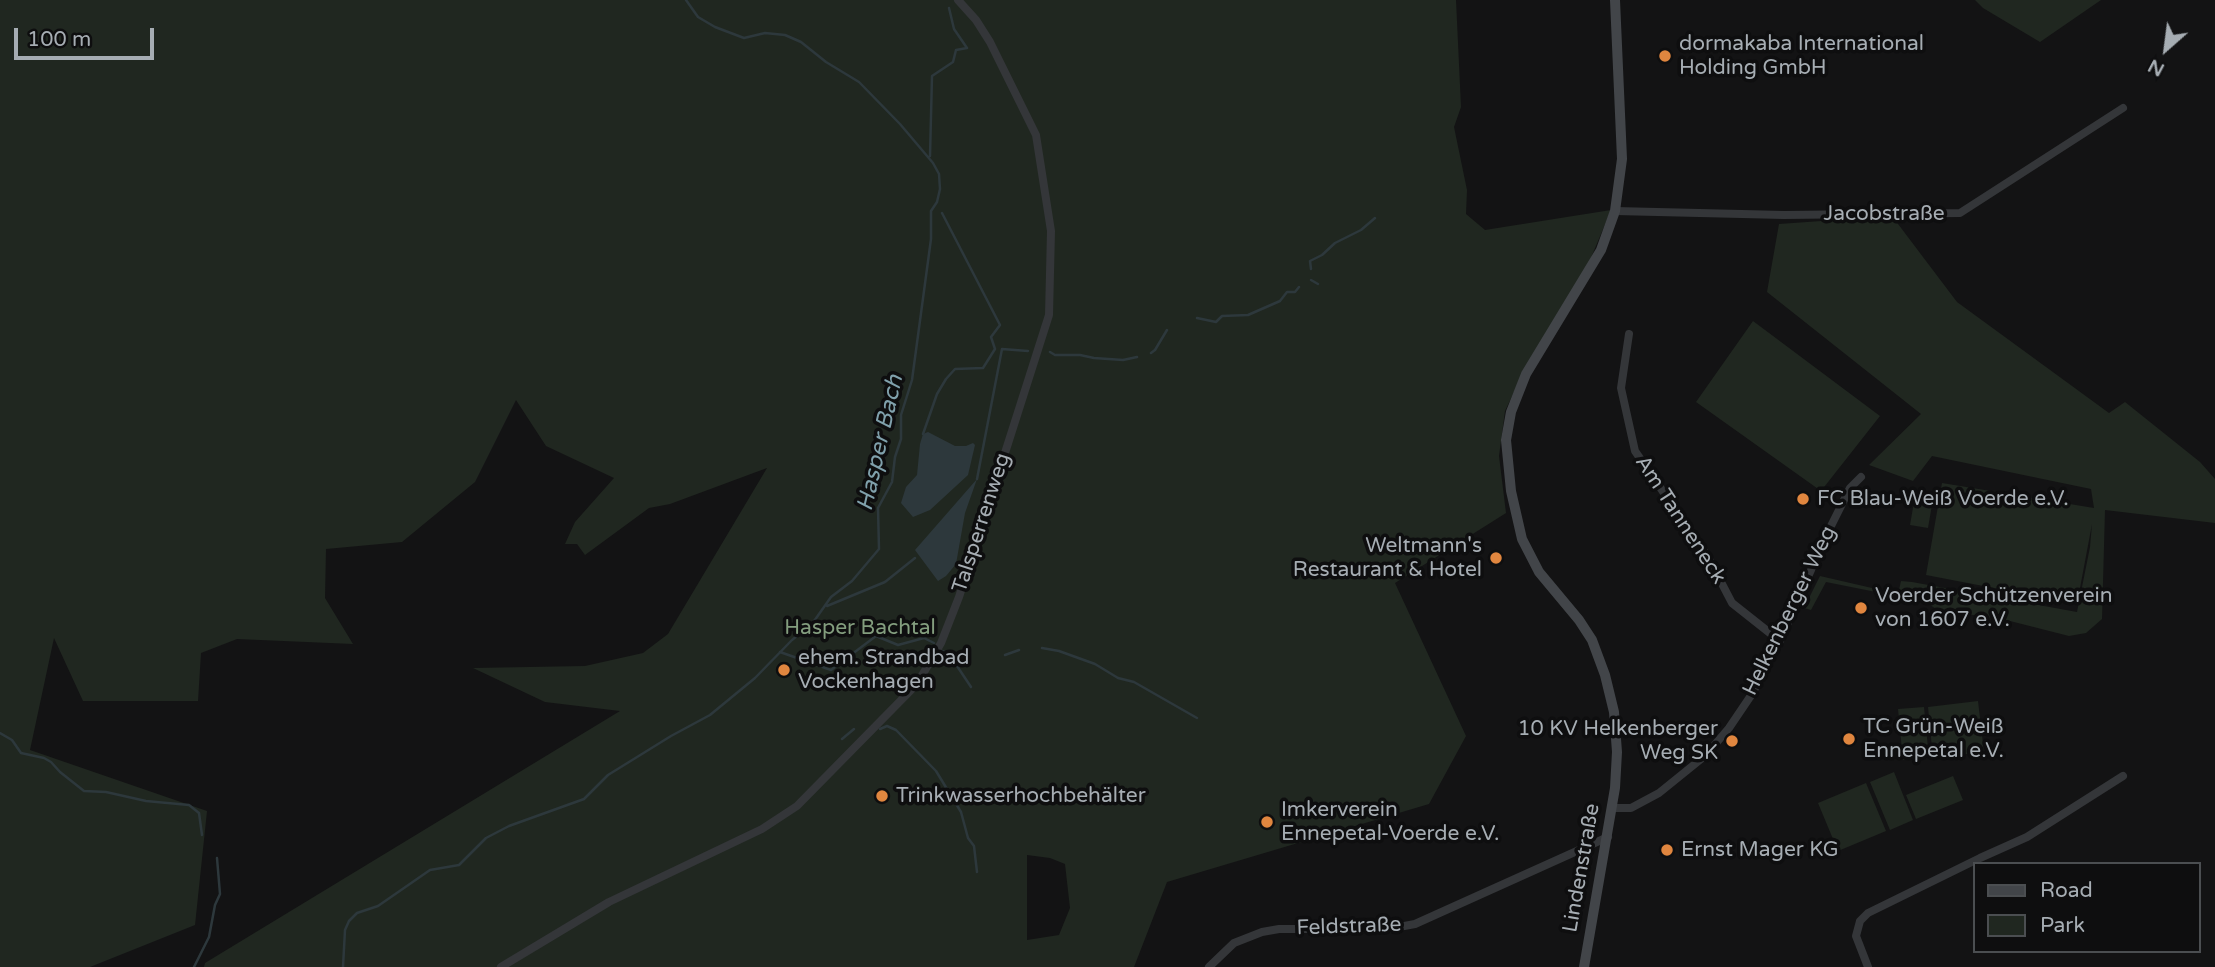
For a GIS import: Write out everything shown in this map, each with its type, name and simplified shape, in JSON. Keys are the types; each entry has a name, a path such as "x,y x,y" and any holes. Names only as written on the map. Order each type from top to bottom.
{"main road":[{"name":"Lindenstraße","path":"1584,967 1608,837 1616,775 1617,738 1614,712 1602,663 1586,629 1528,555 1513,505 1506,453 1511,412 1526,373 1601,250 1615,211 1622,159 1615,0"}],"street":[{"name":"Talsperrenweg","path":"501,967 609,902 762,829 797,806 917,684 941,643 959,597 1049,315 1051,231 1036,135 990,42 976,20 958,0"},
{"name":"Jacobstraße","path":"1615,211 1784,215 1960,214 2123,108"},
{"name":"Am Tanneneck","path":"1629,334 1621,388 1635,451 1708,557 1732,603 1780,640"},
{"name":"Helkenberger Weg","path":"1612,808 1631,808 1659,793 1706,755 1742,709 1780,640 1837,513 1850,488 1861,477"},
{"path":"1868,967 1856,936 1860,921 1868,913 2027,837 2123,776"},
{"name":"Feldstraße","path":"1209,967 1234,943 1262,932 1279,929 1388,929 1415,924 1608,837"}],"green space":[{"name":"Hasper Bachtal","path":"0,0 1456,0 1461,107 1454,127 1467,190 1466,214 1485,230 1611,210 1585,272 1523,373 1505,411 1499,456 1506,513 1395,583 1466,736 1429,804 1167,882 1134,967 204,967 205,963 620,711 545,702 473,668 585,666 643,653 668,634 767,468 670,504 649,508 585,555 577,544 565,544 575,522 614,478 546,446 516,400 475,482 402,542 326,549 325,598 353,644 237,639 201,653 198,701 83,701 54,638 30,750 207,811 195,925 90,967 0,967","holes":["1027,855 1050,858 1065,864 1070,908 1059,935 1027,940"]},
{"path":"1975,0 2101,0 2040,42 1983,8"},
{"path":"1892,216 1957,302 2109,413 2125,402 2200,462 2215,479 2215,523 2105,510 2102,619 2086,633 2069,636 2010,621 1936,609 1926,602 1826,582 1811,610 1804,608 1820,576 1898,594 1901,581 1912,582 2077,612 2092,524 2077,604 1926,575 1942,483 2094,508 2091,489 1932,456 1913,481 1869,465 1921,414 1767,292 1779,224"},
{"path":"1753,321 1880,416 1821,491 1696,402"},
{"path":"1915,496 1933,499 1928,528 1910,525"},
{"path":"1978,701 1984,752 1933,758 1928,707"},
{"path":"1924,707 1929,758 1903,760 1898,709"},
{"path":"1894,772 1913,820 1890,830 1870,782"},
{"path":"1953,776 1963,800 1916,819 1906,795"},
{"path":"1866,783 1886,831 1838,851 1818,803"}],"shaded area":[{"path":"928,432 955,446 975,445 968,475 930,510 913,517 901,503 906,487 917,475 920,444 923,434"},
{"path":"977,479 965,513 956,564 938,581 915,550"}],"waterway":[{"name":"Hasper Bach","path":"343,967 345,930 357,913 378,906 430,870 459,865 486,838 509,826 584,799 608,775 710,715 755,678 792,640 812,624 831,597 852,581 879,549 878,508 892,482 895,457 901,439 901,415 912,380 931,239 931,211 937,202 940,189 939,174 900,124 859,82 826,62 801,42 785,35 765,33 744,38 698,17 686,0"},
{"path":"930,156 932,76 953,62 956,50 967,48 954,29 949,8"},
{"path":"923,434 937,394 946,379 955,369 983,368 995,349 991,337 1000,325 942,213"},
{"path":"1311,269 1310,261 1322,255 1335,243 1361,230 1375,218"},
{"path":"1311,280 1318,284"},
{"path":"1197,318 1216,322 1222,316 1248,315 1280,301 1287,292 1295,292 1299,287"},
{"path":"1151,353 1167,330"},
{"path":"977,479 1002,349 1028,351"},
{"path":"1050,352 1055,355 1123,360 1137,357"},
{"path":"827,606 885,582 915,558"},
{"path":"780,652 831,670 876,636 898,645 924,638 934,643"},
{"path":"1042,648 1095,664 1118,678 1134,682 1197,718"},
{"path":"1005,655 1019,650"},
{"path":"942,651 949,654 971,687"},
{"path":"952,655 962,658"},
{"path":"880,729 887,726 896,730 936,771 961,812 968,838 974,846 977,872"},
{"path":"842,739 854,729"},
{"path":"0,733 12,740 21,753 51,762 84,791 189,805 199,813 202,835"},
{"path":"194,967 209,937 215,905 220,894 217,858"}],"place":[{"name":"dormakaba International Holding GmbH","path":"1665,56"},
{"name":"FC Blau-Weiß Voerde e.V.","path":"1803,499"},
{"name":"Weltmann's Restaurant & Hotel","path":"1496,558"},
{"name":"Voerder Schützenverein von 1607 e.V.","path":"1861,608"},
{"name":"ehem. Strandbad Vockenhagen","path":"784,670"},
{"name":"TC Grün-Weiß Ennepetal e.V.","path":"1849,739"},
{"name":"10 KV Helkenberger Weg SK","path":"1732,741"},
{"name":"Trinkwasserhochbehälter","path":"882,796"},
{"name":"Imkerverein Ennepetal-Voerde e.V.","path":"1267,822"},
{"name":"Ernst Mager KG","path":"1667,850"}]}
